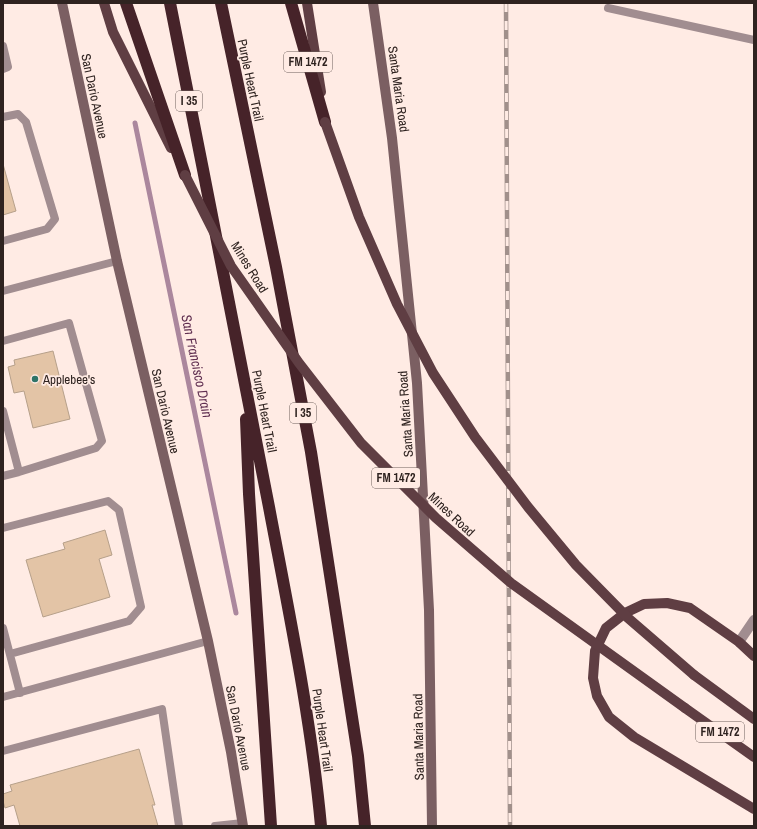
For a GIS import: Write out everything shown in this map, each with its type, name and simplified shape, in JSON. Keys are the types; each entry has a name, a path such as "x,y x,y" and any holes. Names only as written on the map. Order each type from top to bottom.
{"highway":[{"name":"FM 1472","path":"126,3 185,175"},
{"name":"Purple Heart Trail","path":"170,3 245,380 305,700 321,826"},
{"name":"Purple Heart Trail","path":"221,3 276,267 311,452 358,756 365,826"},
{"name":"FM 1472","path":"291,3 325,122"},
{"path":"245,380 249,494 271,826"}],"main road":[{"name":"San Dario Avenue","path":"62,3 117,261 208,641 231,752 243,825"},
{"name":"Mines Road","path":"104,3 113,32 231,266 299,363 362,443 436,518 511,583 754,757"},
{"path":"307,3 325,122"},
{"name":"Santa Maria Road","path":"373,3 392,138 417,383 429,610 432,826"},
{"name":"FM 1472","path":"325,122 359,217 397,304 433,373 471,431 528,507 576,565 628,618 694,676 754,720"},
{"path":"754,656 739,642 690,608 667,603 644,604 625,613 606,628 595,651 593,678 597,696 609,717 634,737 754,809"}],"street":[{"path":"739,642 754,620"}],"lane":[{"path":"608,8 754,40"},
{"path":"3,46 8,67 3,68"},
{"path":"3,118 18,114 26,122 55,219 47,229 3,242"},
{"path":"3,291 117,261"},
{"path":"3,341 69,323 102,440 96,448 3,476"},
{"path":"3,411 19,472"},
{"path":"3,528 108,501 119,510 141,607 129,621 10,654"},
{"path":"3,628 20,692"},
{"path":"3,697 208,641"},
{"path":"3,751 162,708 178,826"},
{"path":"215,826 243,825"}],"building":[{"path":"3,164 16,211 3,215"},
{"name":"Applebee's","path":"53,351 70,419 33,428 24,391 14,393 8,367 15,365 14,360"},
{"path":"105,530 112,555 99,559 110,597 43,617 26,560 65,549 63,543"},
{"path":"139,749 155,805 152,805 158,826 20,826 14,805 5,808 3,794 12,791 10,785"}],"waterway":[{"name":"San Francisco Drain","path":"135,123 236,613"}],"railway":[{"path":"506,3 510,826"}],"place":[{"name":"Applebee's","path":"35,379"}]}
